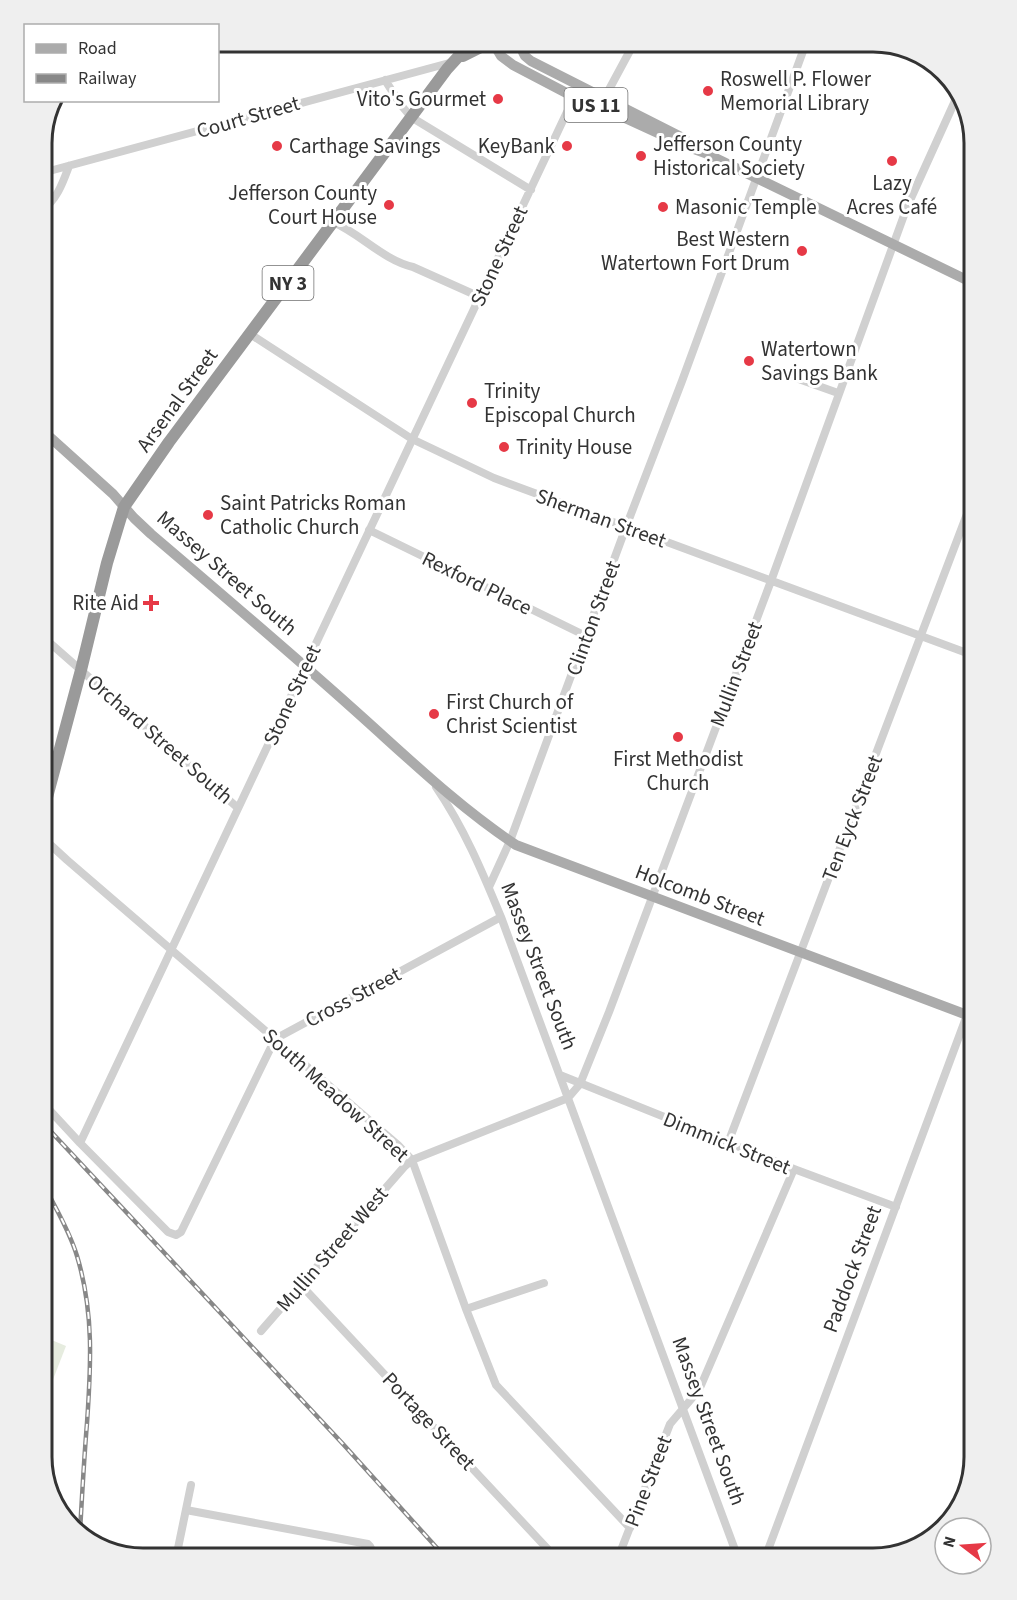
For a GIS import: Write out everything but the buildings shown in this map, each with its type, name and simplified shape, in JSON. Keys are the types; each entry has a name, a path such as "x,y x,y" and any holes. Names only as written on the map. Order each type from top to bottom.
{"highway":[{"name":"NY 3","path":"454,61 461,53"},
{"name":"NY 3","path":"454,61 469,53"},
{"name":"Arsenal Street","path":"53,775 107,563 124,507 169,442 454,61"}],"main road":[{"name":"US 11","path":"499,53 513,65 576,98 705,153 964,279"},
{"name":"US 11","path":"524,53 531,60 672,131 705,153"},
{"name":"Massey Street South","path":"53,440 112,494 151,534 306,667 429,777"},
{"name":"Holcomb Street","path":"429,777 485,824 516,845 964,1014"}],"street":[{"path":"605,97 629,53"},
{"name":"Clinton Street","path":"489,887 510,841 802,53"},
{"name":"Court Street","path":"53,170 454,61"},
{"path":"385,80 411,117 531,190"},
{"name":"Stone Street","path":"80,1143 567,112 584,87"},
{"name":"Mullin Street","path":"568,1098 579,1084 652,898 771,581 907,207 954,102"},
{"path":"53,200 69,166"},
{"path":"333,222 343,226 384,255 480,297"},
{"name":"Sherman Street","path":"250,334 412,439 494,478 964,652"},
{"path":"793,376 838,393"},
{"name":"Ten Eyck Street","path":"728,1143 964,522"},
{"name":"Rexford Place","path":"369,530 586,636"},
{"name":"Orchard Street South","path":"53,646 238,808"},
{"name":"Massey Street South","path":"429,777 453,811 463,830 501,917 734,1548"},
{"name":"South Meadow Street","path":"53,847 398,1145 412,1160 496,1385 630,1528"},
{"name":"Cross Street","path":"275,1039 501,917"},
{"name":"Paddock Street","path":"769,1548 896,1207 964,1035"},
{"path":"53,1114 168,1233 176,1235 181,1232 275,1039"},
{"name":"Dimmick Street","path":"560,1076 896,1207"},
{"name":"Mullin Street West","path":"261,1330 412,1160 568,1098"},
{"name":"Pine Street","path":"622,1548 670,1424 699,1390 794,1169"},
{"path":"466,1309 544,1283"},
{"name":"Portage Street","path":"300,1285 546,1548"},
{"path":"178,1547 191,1485"},
{"path":"186,1510 368,1544 370,1547"}],"shaded area":[{"path":"53,1341 66,1346 53,1380"}],"railway":[{"path":"53,1134 436,1547"},
{"path":"53,1202 74,1246 89,1318 90,1380 81,1522"}],"place":[{"name":"Roswell P. Flower Memorial Library","path":"708,91"},
{"name":"Vito's Gourmet","path":"498,99"},
{"name":"Carthage Savings","path":"277,146"},
{"name":"KeyBank","path":"567,146"},
{"name":"Jefferson County Historical Society","path":"641,156"},
{"name":"Lazy Acres Café","path":"892,161"},
{"name":"Jefferson County Court House","path":"389,205"},
{"name":"Masonic Temple","path":"663,207"},
{"name":"Best Western Watertown Fort Drum","path":"802,251"},
{"name":"Watertown Savings Bank","path":"749,361"},
{"name":"Trinity Episcopal Church","path":"472,403"},
{"name":"Trinity House","path":"504,447"},
{"name":"Saint Patricks Roman Catholic Church","path":"208,515"},
{"name":"Rite Aid","path":"151,603"},
{"name":"First Church of Christ Scientist","path":"434,714"},
{"name":"First Methodist Church","path":"678,737"}]}
